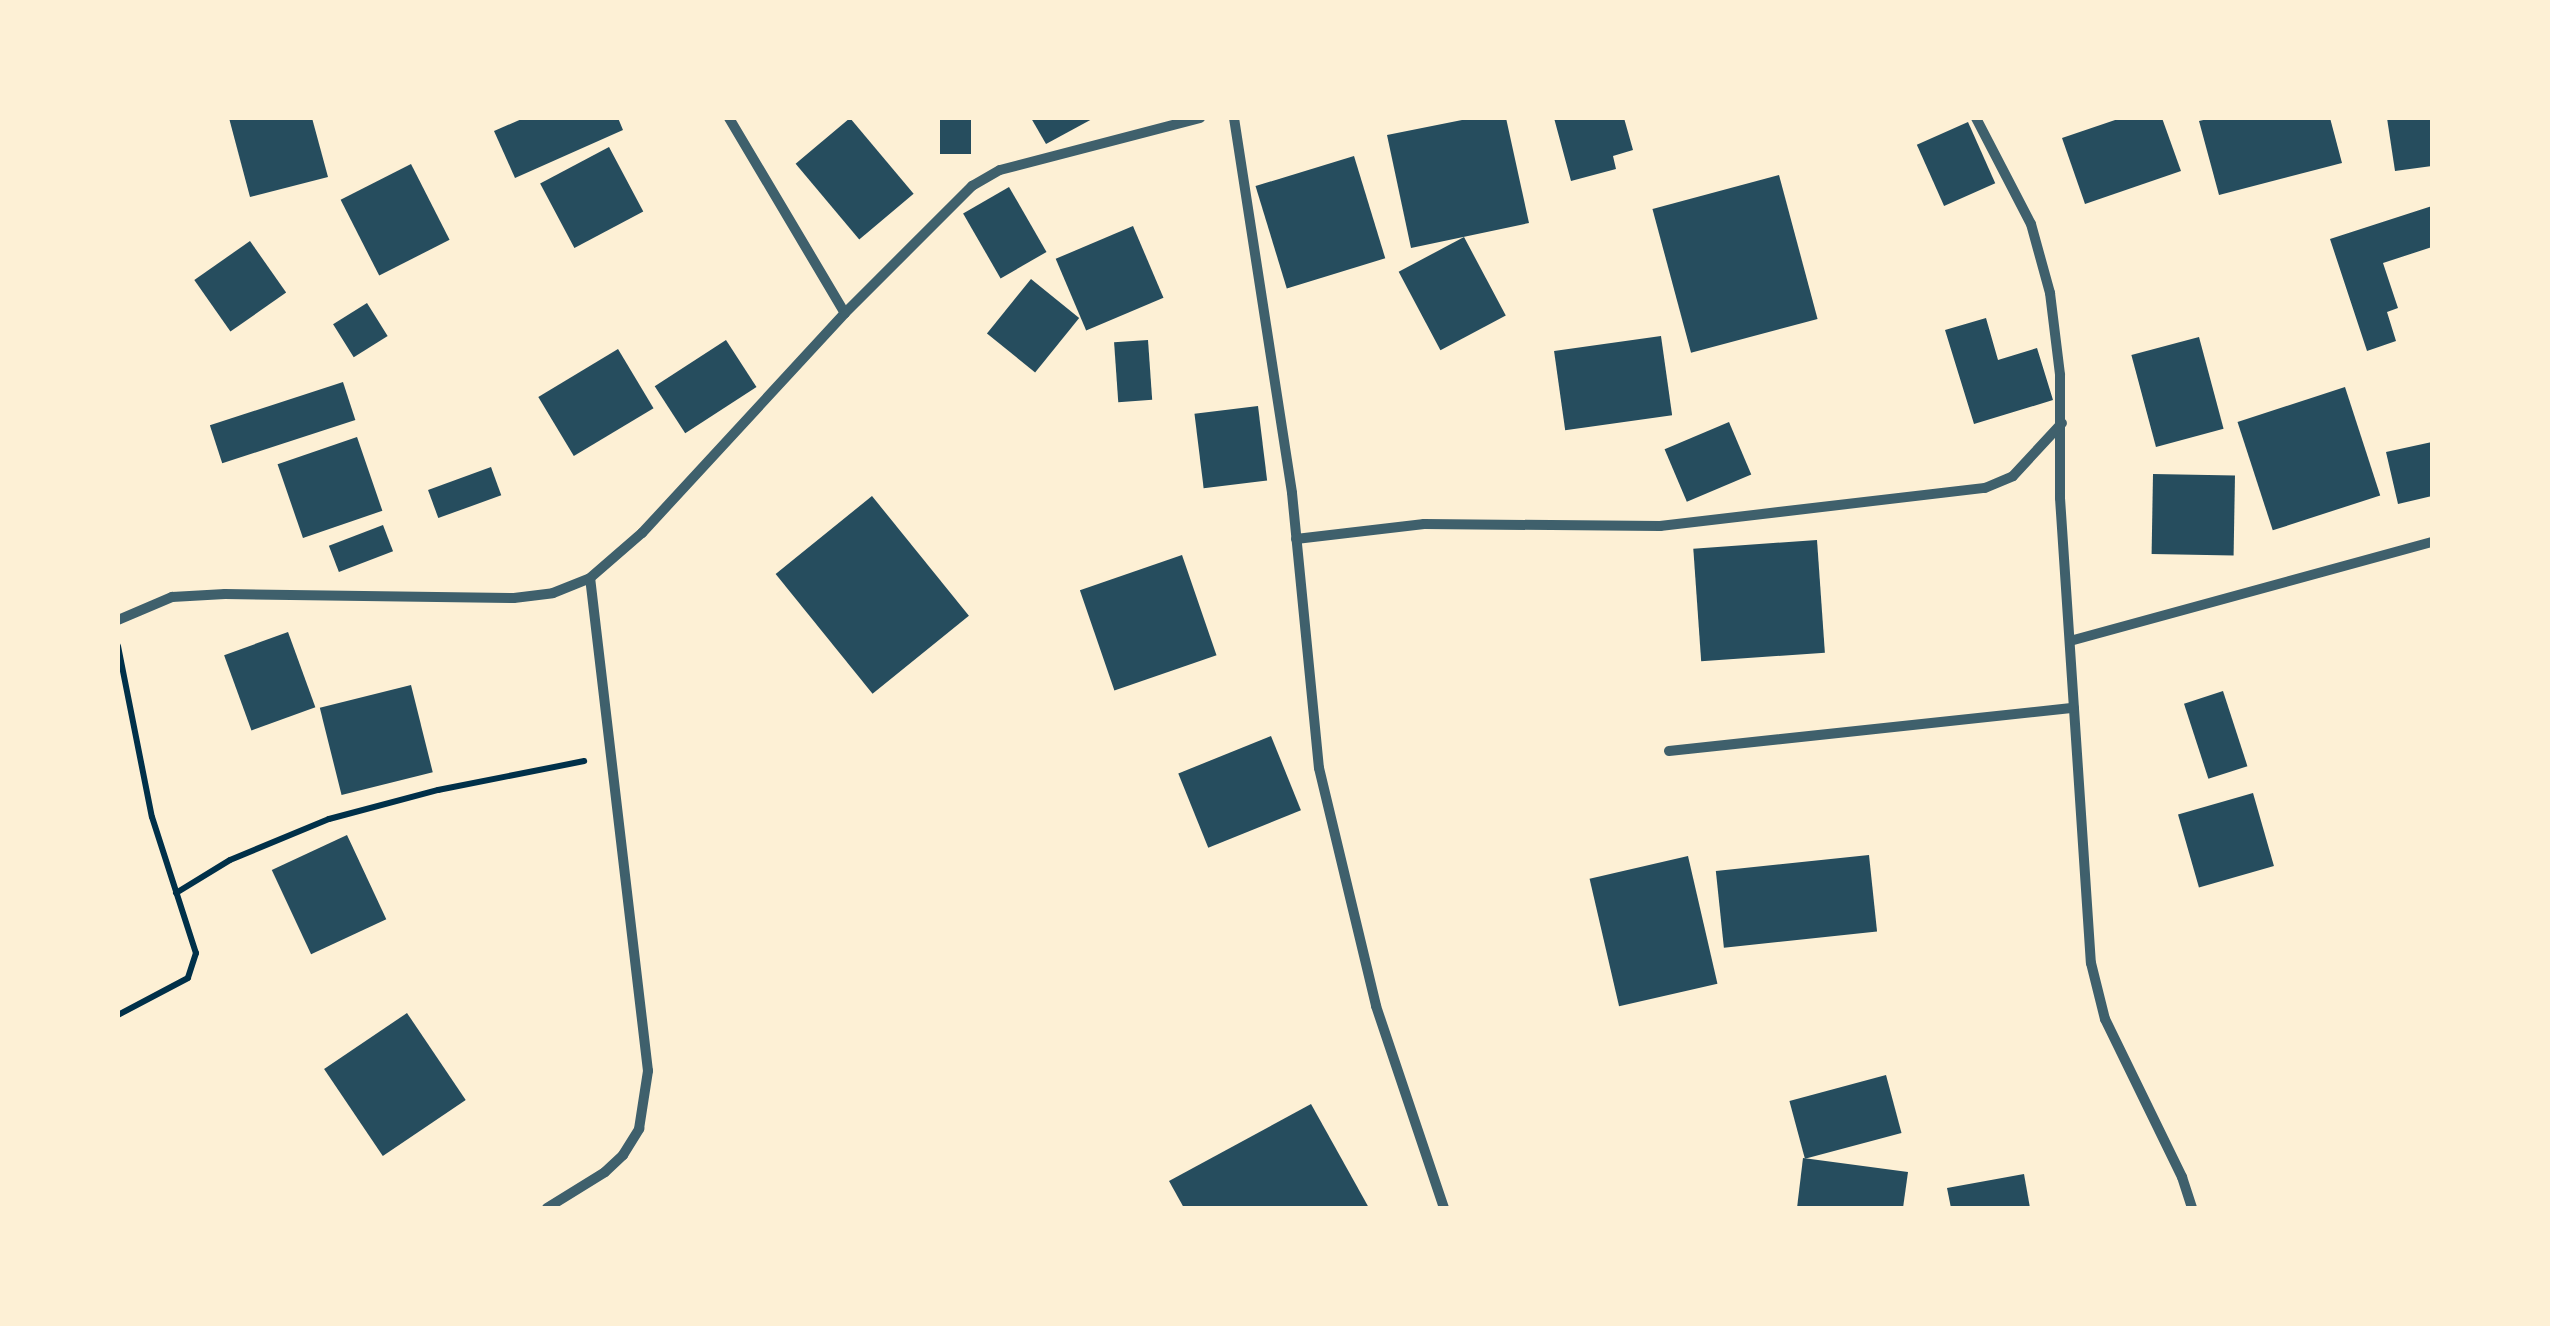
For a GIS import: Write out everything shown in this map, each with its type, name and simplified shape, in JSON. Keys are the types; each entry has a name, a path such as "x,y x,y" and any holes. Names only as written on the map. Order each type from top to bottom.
{"street":[{"path":"729,118 845,313"},
{"path":"118,620 172,598 225,594 514,598 552,593 590,578 642,533 845,313 972,186 1000,170 1200,118"},
{"path":"1234,118 1296,539 1314,729 1332,830 1376,1006 1444,1208"},
{"path":"1976,118 2030,224 2050,293 2062,423 2060,498 2091,962 2105,1019 2182,1177 2192,1208"},
{"path":"1296,539 1424,524 1660,526 1947,494 2001,483 2062,423"},
{"path":"2070,641 2432,542"},
{"path":"547,1208 605,1172 623,1155 645,1106 648,1072 590,578"},
{"path":"1669,751 2074,708"}],"path":[{"path":"118,646 152,817 196,954 193,973 118,1014"},
{"path":"176,892 230,860 329,819 438,790 610,756"}],"building":[{"path":"229,118 312,118 328,177 250,197"},
{"path":"524,118 618,118 623,130 515,178 494,131"},
{"path":"850,118 914,194 859,239 796,164"},
{"path":"940,118 971,118 971,154 940,154"},
{"path":"1031,118 1094,118 1046,144"},
{"path":"1472,118 1506,118 1529,223 1411,248 1387,135"},
{"path":"1554,118 1624,118 1633,150 1613,156 1616,169 1571,181"},
{"path":"2121,118 2162,118 2181,171 2085,204 2062,138"},
{"path":"2330,118 2342,163 2219,195 2199,121"},
{"path":"2387,118 2432,118 2432,166 2395,171"},
{"path":"1968,122 1995,183 1944,206 1917,145"},
{"path":"609,147 643,211 574,248 540,184"},
{"path":"1354,156 1385,258 1287,288 1256,186"},
{"path":"411,164 450,240 379,276 341,200"},
{"path":"1779,175 1818,319 1691,353 1652,209"},
{"path":"1009,187 1046,252 1001,278 963,214"},
{"path":"2432,206 2432,247 2383,263 2398,308 2387,312 2396,341 2367,351 2330,239"},
{"path":"1133,226 1163,298 1086,331 1056,259"},
{"path":"1464,237 1506,316 1440,350 1399,272"},
{"path":"250,241 286,293 230,332 194,280"},
{"path":"1031,279 1079,318 1035,372 987,333"},
{"path":"367,303 388,336 354,357 333,324"},
{"path":"1986,318 1998,360 2037,348 2053,400 1974,424 1945,330"},
{"path":"1661,336 1672,415 1565,430 1554,351"},
{"path":"2199,337 2224,429 2156,447 2131,355"},
{"path":"726,340 756,387 685,433 655,386"},
{"path":"1148,340 1152,400 1118,402 1114,342"},
{"path":"618,349 654,408 574,456 538,397"},
{"path":"343,382 355,420 222,463 210,425"},
{"path":"2345,387 2380,495 2273,530 2238,422"},
{"path":"1258,406 1267,480 1204,488 1194,414"},
{"path":"1729,422 1751,474 1687,502 1665,449"},
{"path":"357,437 382,511 303,538 278,464"},
{"path":"2432,442 2432,496 2398,504 2386,452"},
{"path":"491,467 501,495 438,518 428,490"},
{"path":"2153,474 2235,475 2234,555 2152,554"},
{"path":"872,496 969,616 873,694 776,574"},
{"path":"383,525 393,551 339,572 329,546"},
{"path":"1817,540 1825,653 1701,661 1693,549"},
{"path":"1182,555 1217,655 1114,690 1080,590"},
{"path":"288,632 315,707 251,730 224,655"},
{"path":"411,685 433,772 342,795 320,708"},
{"path":"2223,691 2247,766 2208,779 2184,704"},
{"path":"1271,736 1301,810 1208,848 1178,773"},
{"path":"2253,793 2274,866 2199,888 2178,814"},
{"path":"347,835 386,919 311,954 272,870"},
{"path":"1869,855 1877,932 1724,948 1716,871"},
{"path":"1688,856 1717,984 1619,1006 1590,879"},
{"path":"407,1013 466,1100 383,1156 324,1069"},
{"path":"1886,1075 1902,1133 1805,1159 1789,1101"},
{"path":"1311,1104 1369,1208 1184,1208 1169,1181"},
{"path":"1803,1158 1908,1172 1903,1208 1797,1208"},
{"path":"2024,1174 2030,1208 1951,1208 1947,1188"}]}
